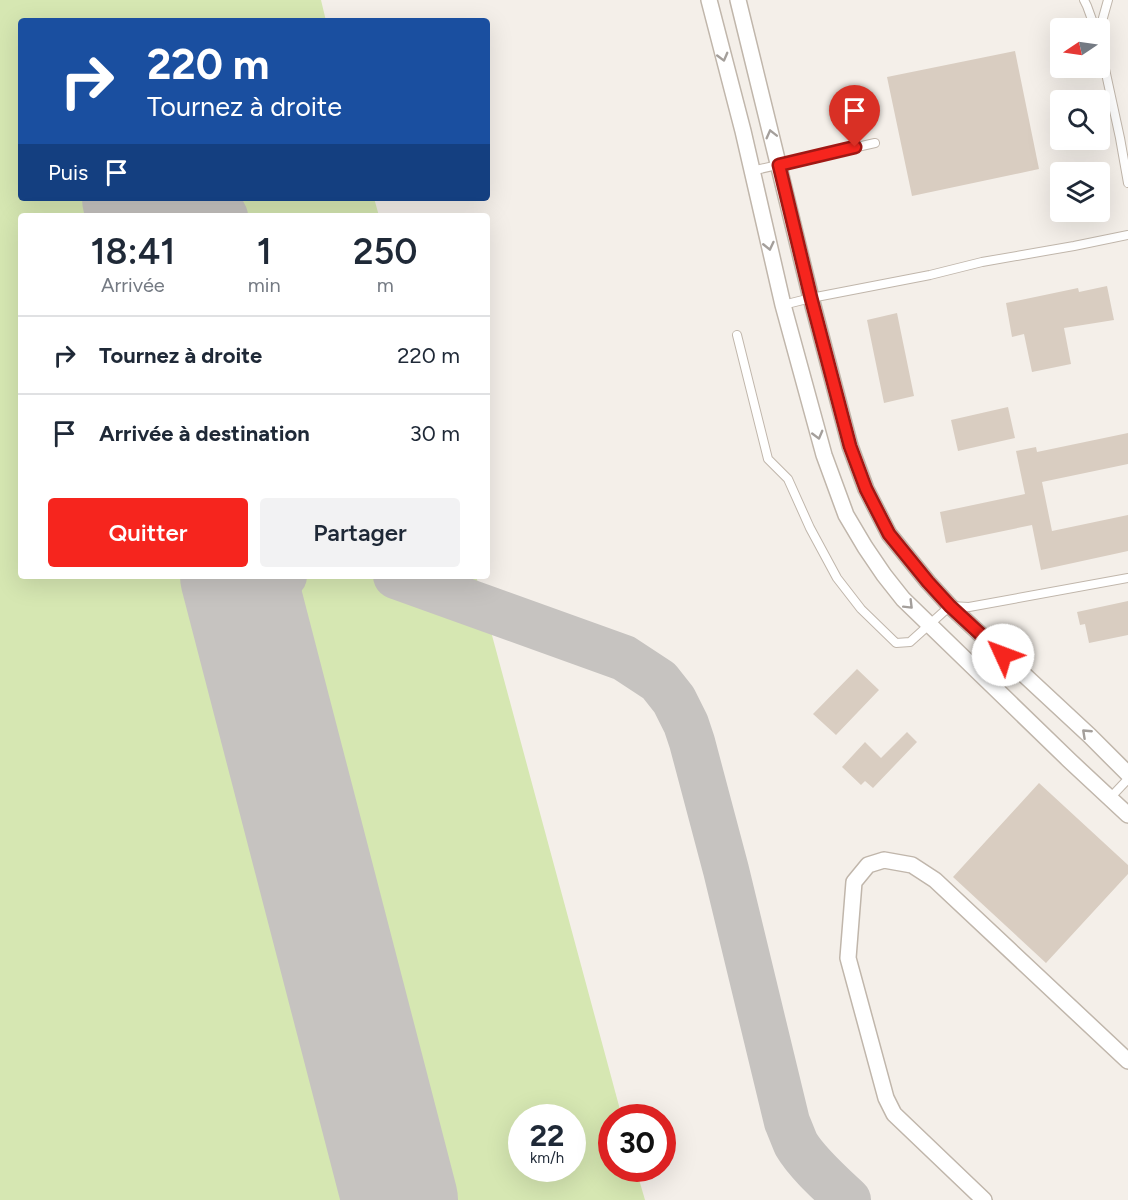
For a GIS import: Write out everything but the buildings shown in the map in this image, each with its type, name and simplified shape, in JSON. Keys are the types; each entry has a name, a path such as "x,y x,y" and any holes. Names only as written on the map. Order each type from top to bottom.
{"street":[{"path":"709,0 743,131 783,305 824,455 846,515 865,547 903,599 1128,815"},
{"path":"738,0 811,298 850,446 866,489 889,534 950,606 1128,774"},
{"path":"984,1200 894,1114 886,1098 848,958 854,882 868,865 884,860 912,865 935,880 1128,1061"}],"lane":[{"path":"1084,0 1091,18"},
{"path":"1103,18 1108,0"},
{"path":"1107,78 1128,183"},
{"path":"751,171 875,143"},
{"path":"783,305 982,262 1128,234"},
{"path":"737,335 768,459 788,479 810,528 837,578 861,609 896,643 910,642 950,606 969,607 1128,578"},
{"path":"1110,798 1128,779"}],"green space":[{"path":"0,0 321,0 325,18 18,18 18,201 375,201 378,213 18,213 18,579 477,579 618,1104 598,1104 598,1182 640,1182 645,1200 0,1200"}],"taxiway":[{"path":"142,213 160,201"},
{"path":"206,201 224,213"},
{"path":"261,668 262,616 265,604 282,579"},
{"path":"404,579 624,658 659,681 674,700 692,742 726,870 787,1122 796,1144 807,1159 848,1200"}],"runway":[{"path":"141,201 144,213"},
{"path":"239,579 400,1200"}],"route":[{"path":"855,147 779,165 850,446 866,489 889,534 950,606 1003,655"}]}
